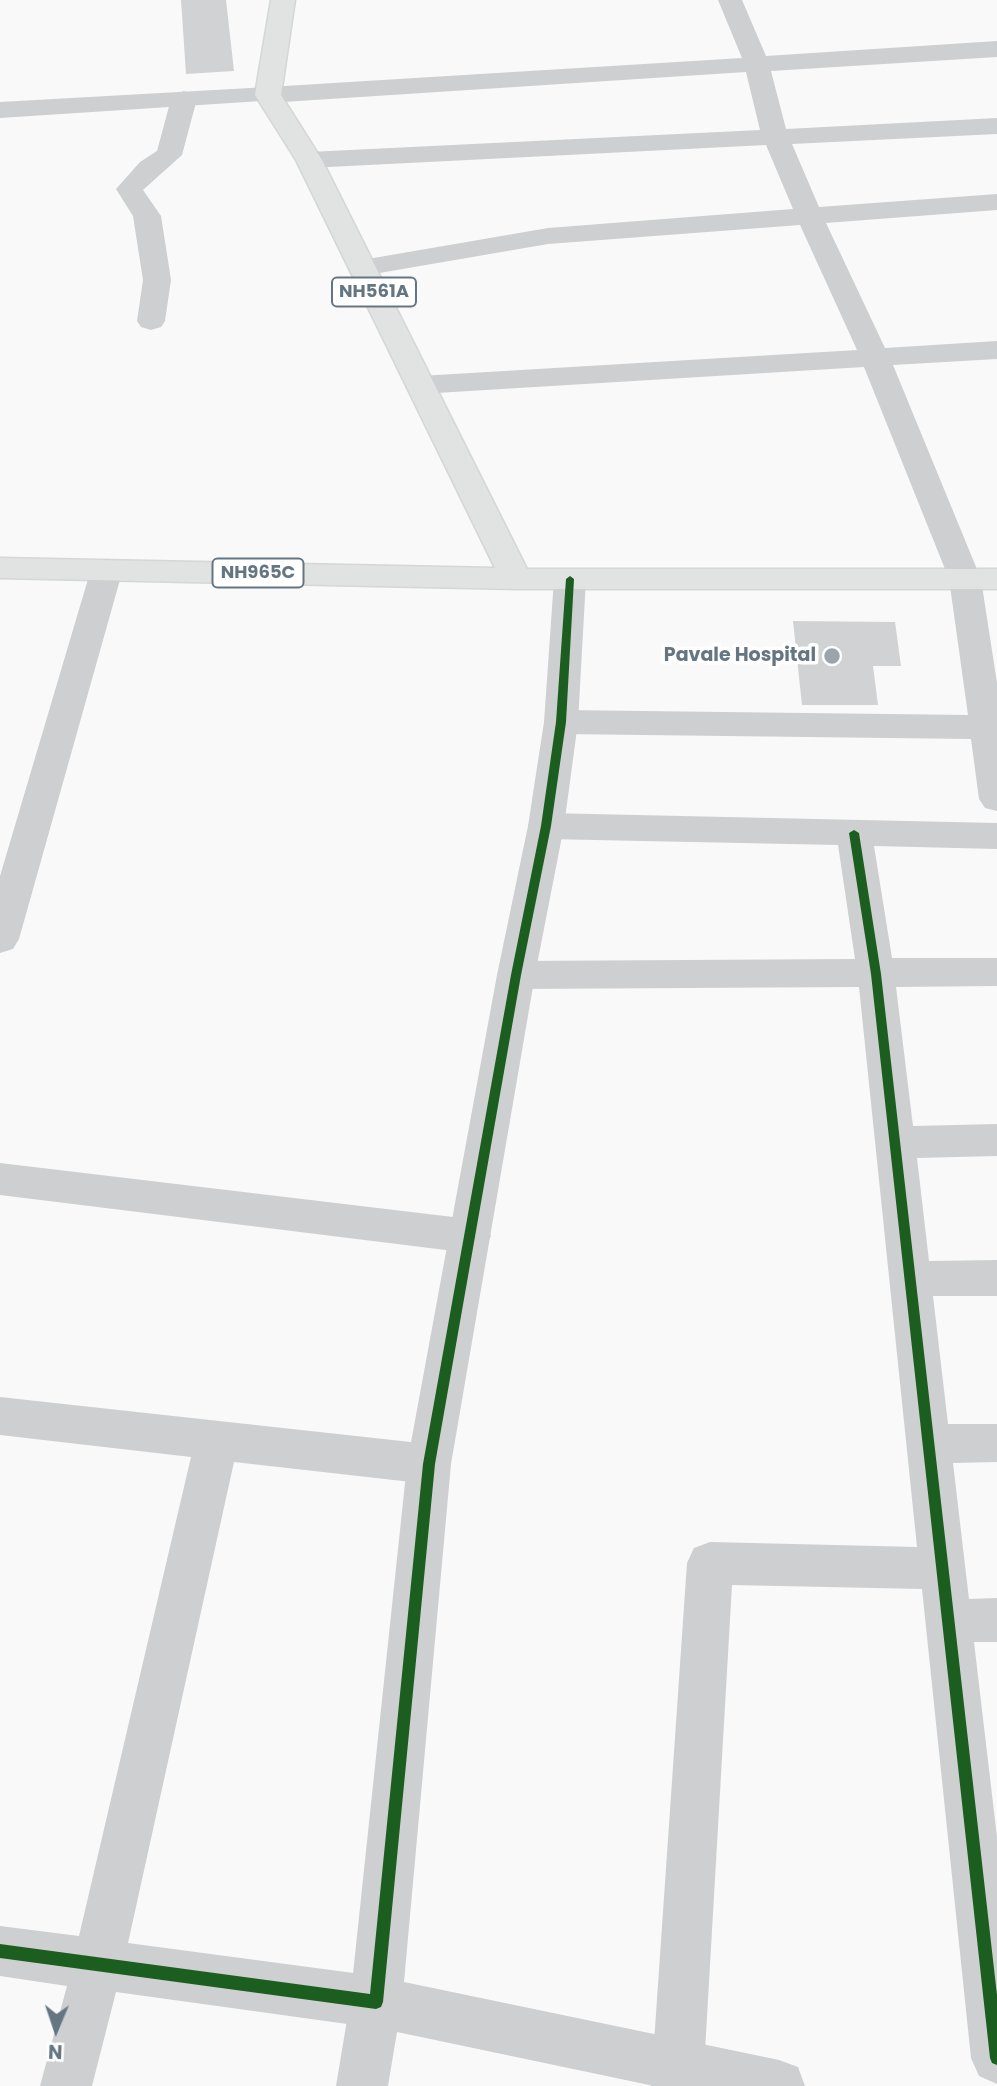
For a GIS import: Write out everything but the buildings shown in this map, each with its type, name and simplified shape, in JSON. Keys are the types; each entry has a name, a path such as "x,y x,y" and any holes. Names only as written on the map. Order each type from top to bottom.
{"highway":[{"path":"268,95 283,0"},
{"name":"NH561A","path":"268,95 309,160 516,579"},
{"name":"NH965C","path":"0,568 516,579 981,579"}],"street":[{"path":"730,0 756,62 775,136 808,216 981,579 997,799"},
{"path":"0,110 997,49"},
{"path":"151,321 157,280 147,216 129,189 149,168 169,155 178,132 184,99"},
{"path":"309,160 997,126"},
{"path":"362,268 548,236 997,202"},
{"path":"420,385 997,350"},
{"path":"0,939 107,569"},
{"path":"362,2086 376,2002 429,1464 516,975 546,825 561,722 570,579"},
{"path":"561,722 992,727"},
{"path":"546,825 997,836"},
{"path":"854,833 876,974 997,2058"},
{"path":"516,975 997,972"},
{"path":"894,1142 997,1140"},
{"path":"0,1179 470,1236"},
{"path":"909,1279 997,1278"},
{"path":"0,1416 429,1464"},
{"path":"66,2086 97,1964 217,1440"},
{"path":"928,1444 997,1443"},
{"path":"678,2075 710,1563 942,1569"},
{"path":"948,1621 997,1620"},
{"path":"0,1951 376,2002 678,2075 779,2086"}],"cycle path":[{"path":"0,1951 376,2002 429,1464 516,975 546,826 561,722 570,579"},
{"path":"854,833 876,974 997,2058"}],"place":[{"name":"Pavale Hospital","path":"832,656"}]}
